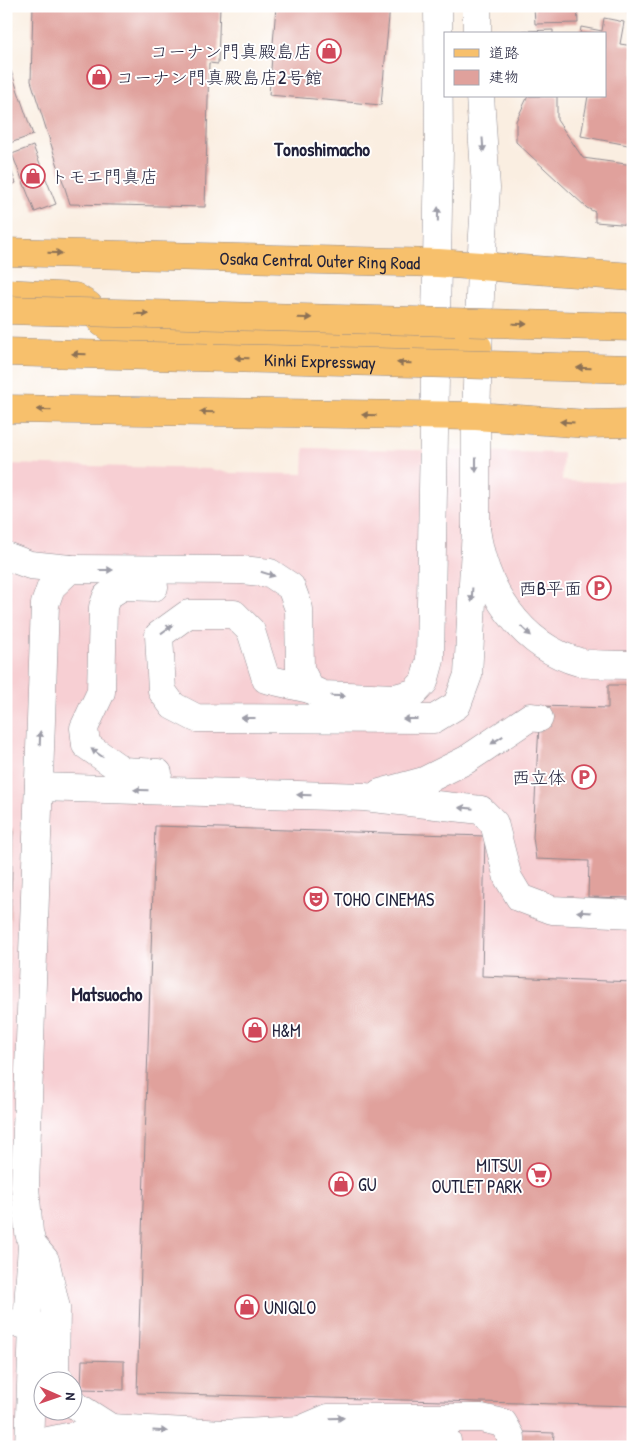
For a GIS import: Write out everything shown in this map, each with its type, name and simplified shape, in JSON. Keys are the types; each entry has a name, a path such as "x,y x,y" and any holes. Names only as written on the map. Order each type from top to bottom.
{"main road":[{"name":"Osaka Central Outer Ring Road","path":"6,252 438,263 633,277"},
{"path":"6,293 75,297 88,305 103,323 122,334 478,347"},
{"path":"6,310 633,327"},
{"name":"Kinki Expressway","path":"6,352 633,369"},
{"path":"6,409 476,416 588,424 633,424"}],"street":[{"path":"438,6 440,150 436,416 430,660 424,682 414,693 395,698 323,695 310,689 266,679 251,631 234,614 188,614 159,635 162,691 172,706 196,718 434,720 457,705 468,675 476,529 476,416 480,266 486,188 480,98"},
{"path":"477,6 477,32"},
{"path":"476,529 478,547 490,584 510,616 542,646 580,663 633,665"},
{"path":"6,556 30,565 70,569 242,570 270,573 291,586 299,609 300,669 310,689"},
{"path":"29,1447 22,1324 32,1245 25,1186 45,604 51,587 70,569"},
{"path":"222,792 191,775 123,771 86,745 84,728 101,692 103,607 107,596 123,586 196,588 242,570"},
{"path":"364,797 424,781 466,760 530,717 539,718"},
{"path":"39,787 364,797 481,810 494,823 508,878 520,898 552,910 631,913"},
{"path":"32,1245 45,1260 56,1308 58,1370"},
{"path":"22,1324 38,1325 55,1370"},
{"path":"82,1409 111,1428"},
{"path":"36,1447 48,1441 111,1428 224,1434 300,1430 328,1418 481,1418 503,1423 510,1437 511,1447"},
{"path":"300,1430 314,1437 380,1443 407,1434 438,1433 447,1441 447,1447"}],"shaded area":[{"path":"304,448 563,453 562,481 607,482 633,479 633,1447 6,1447 6,464 211,469 229,473 303,474"}],"building":[{"path":"33,6 220,6 218,64 209,63 205,207 70,204 31,81"},
{"name":"コーナン門真殿島店","path":"276,6 390,6 381,105 269,95"},
{"path":"534,6 577,6 578,23 535,24"},
{"path":"625,6 633,6 633,17"},
{"path":"604,18 624,22 620,44 633,46 633,146 581,136 588,98 606,98 606,32 580,32 581,27 602,31"},
{"path":"553,30 553,32 523,32"},
{"path":"11,71 33,135 10,143 6,131 6,72"},
{"path":"527,98 557,98 557,120 583,158 633,165 633,225 595,222 595,212 587,208 516,142 516,121"},
{"path":"33,146 56,204 35,212 12,154"},
{"path":"6,158 16,183 6,187"},
{"name":"西立体","path":"608,685 633,685 633,898 588,897 589,861 536,859 533,837 540,706 608,708"},
{"path":"155,826 485,836 482,976 633,982 633,1406 137,1393"},
{"path":"6,829 13,829 8,1007 6,1007"},
{"path":"82,1360 124,1361 124,1390 82,1389"},
{"path":"523,1432 554,1433 553,1447 522,1447"}],"place":[{"name":"コーナン門真殿島店","path":"329,51"},
{"name":"コーナン門真殿島店2号館","path":"99,77"},
{"name":"トモエ門真店","path":"33,176"},
{"name":"西B平面","path":"599,588"},
{"name":"西立体","path":"584,777"},
{"name":"TOHO CINEMAS","path":"316,899"},
{"name":"H&M","path":"255,1030"},
{"name":"MITSUI OUTLET PARK","path":"539,1175"},
{"name":"GU","path":"341,1184"},
{"name":"UNIQLO","path":"247,1307"}],"district":[{"name":"Tonoshimacho","path":"322,149"},
{"name":"Matsuocho","path":"107,994"}]}
